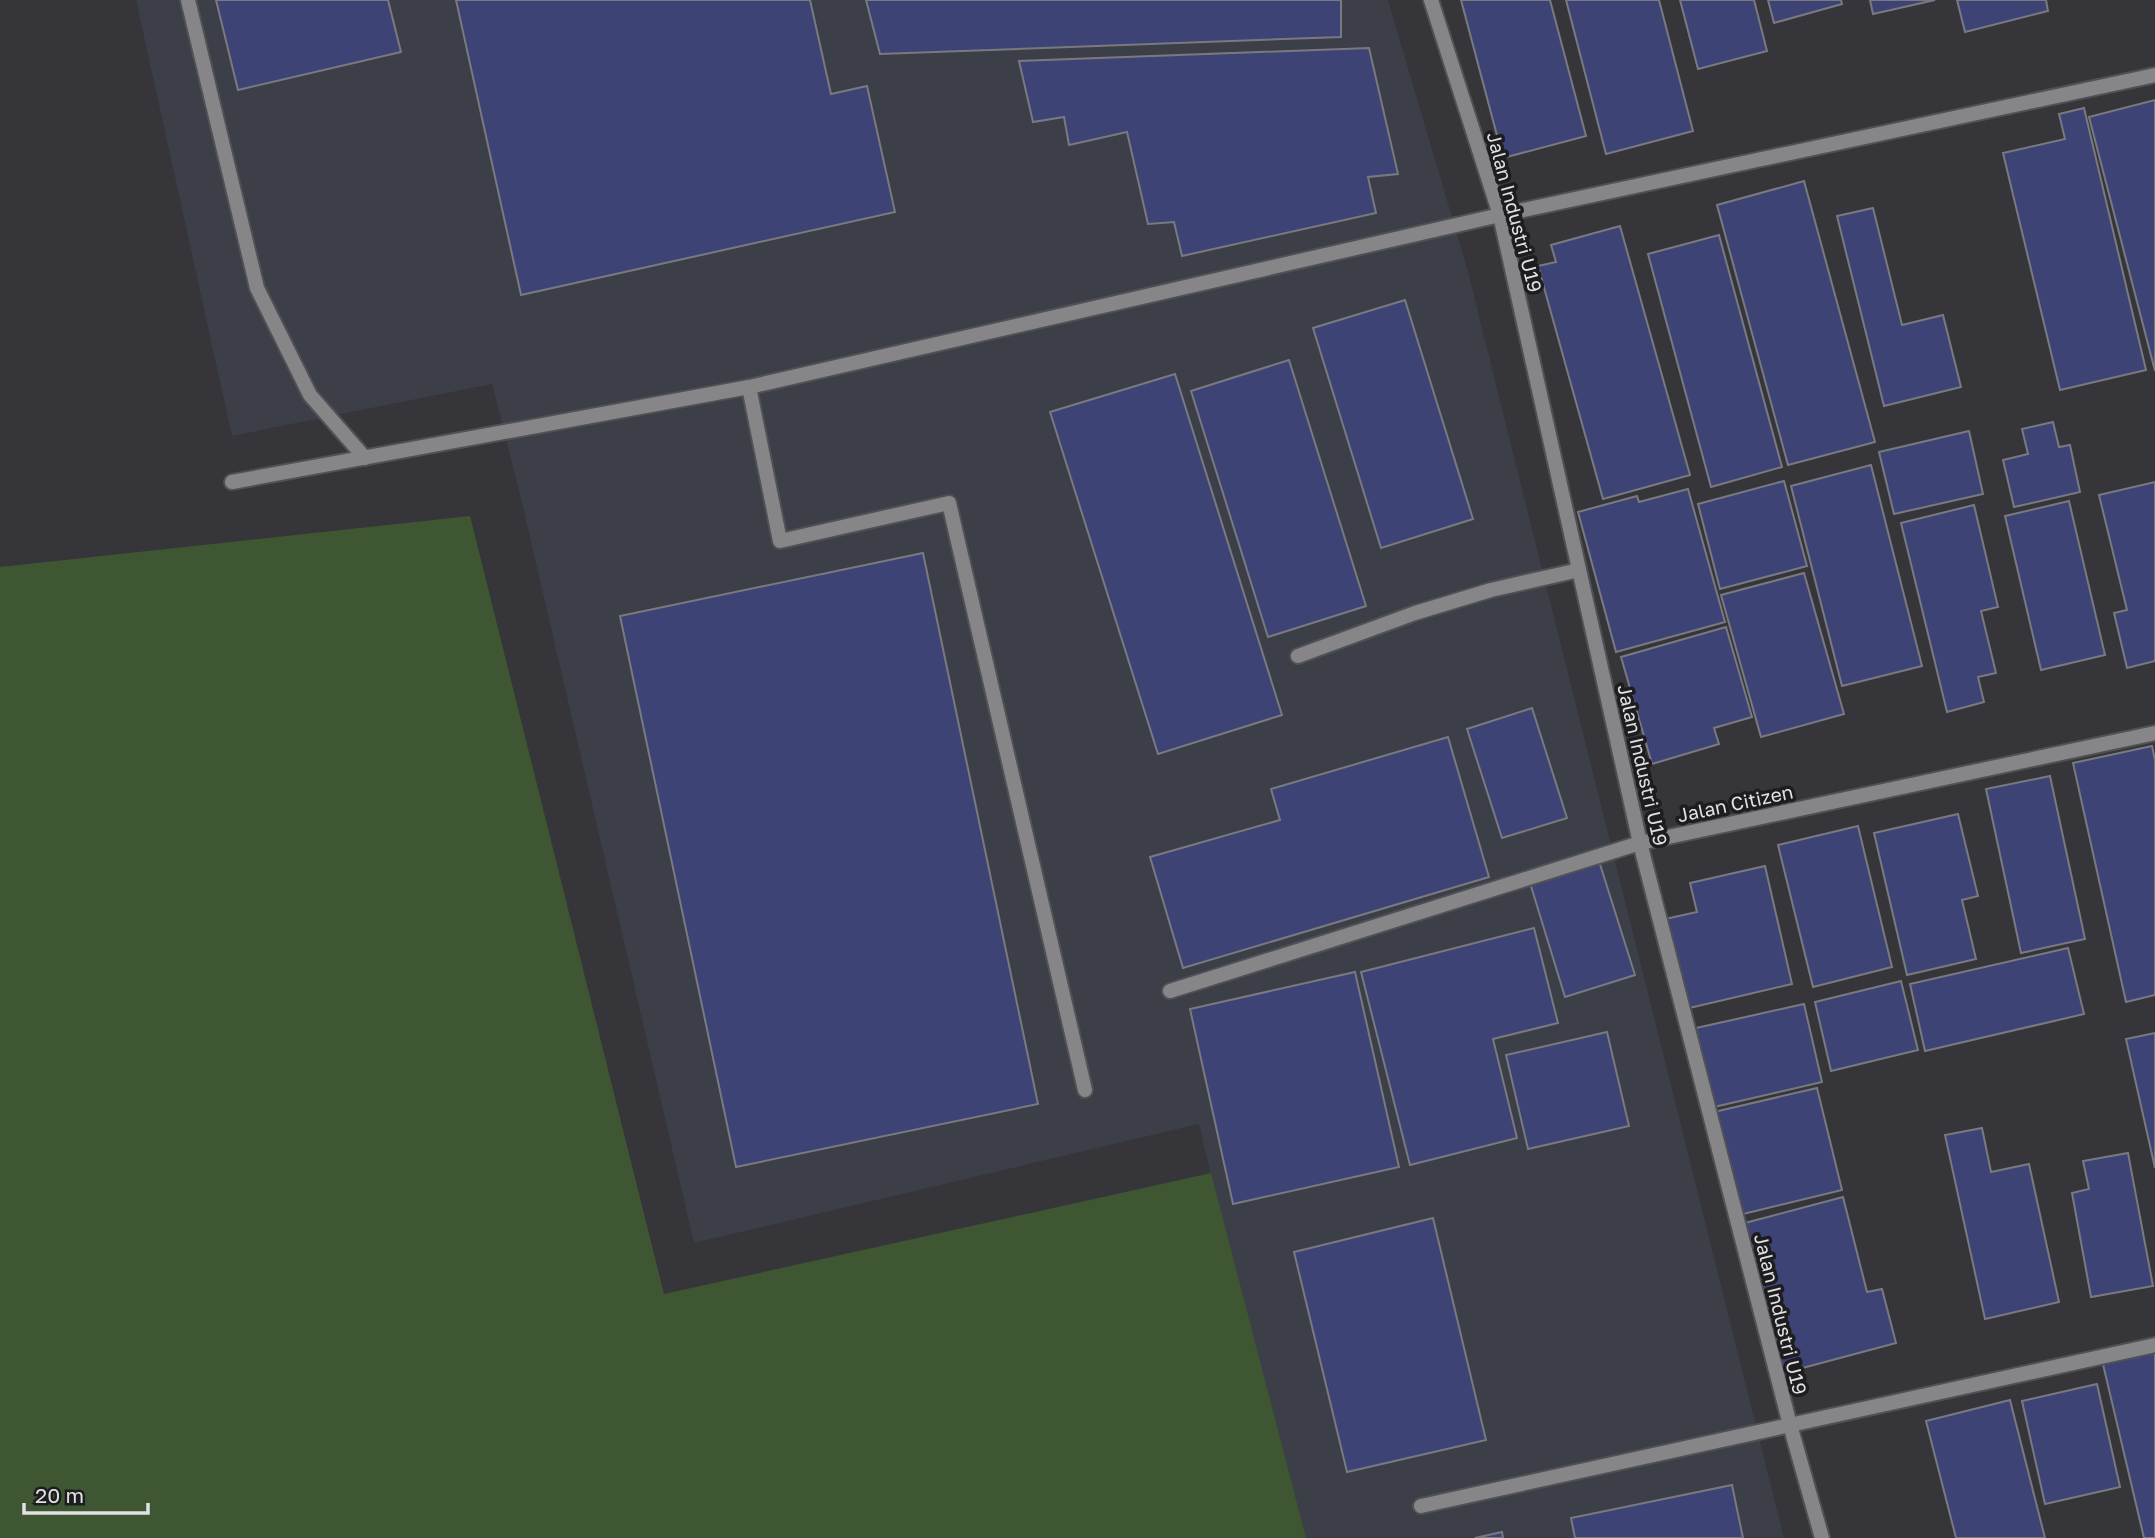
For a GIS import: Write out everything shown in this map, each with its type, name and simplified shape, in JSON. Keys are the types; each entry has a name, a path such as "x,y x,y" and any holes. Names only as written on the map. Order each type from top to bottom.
{"street":[{"path":"188,0 257,288 310,395 365,458"},
{"name":"Jalan Industri U19","path":"1431,0 1500,215 1640,843 1790,1425 1822,1538"},
{"path":"232,482 749,387 1500,215 2155,75"},
{"path":"749,387 780,541 949,503 1085,1090"},
{"path":"1298,656 1415,613 1579,570"},
{"name":"Jalan Citizen","path":"1170,991 1640,843 2155,733"},
{"path":"1421,1506 2155,1345"}],"shaded area":[{"path":"136,0 1388,0 1467,268 1784,1538 1296,1538 1199,1124 694,1243 492,384 232,436"}],"green space":[{"path":"470,516 664,1294 1211,1173 1306,1538 0,1538 0,567"}],"building":[{"path":"216,0 388,0 401,52 238,90"},
{"path":"456,0 810,0 831,94 867,86 895,212 521,295"},
{"path":"866,0 1341,0 1341,37 880,54"},
{"path":"1461,0 1550,0 1586,136 1503,158"},
{"path":"1566,0 1659,0 1693,131 1606,154"},
{"path":"1680,0 1754,0 1767,51 1698,69"},
{"path":"1768,0 1841,0 1842,4 1774,23"},
{"path":"1870,0 1935,0 1873,14"},
{"path":"1957,0 2046,0 2048,11 1965,32"},
{"path":"1369,48 1398,174 1368,177 1376,213 1182,256 1174,222 1148,224 1127,132 1069,145 1064,117 1033,122 1019,61"},
{"path":"2155,100 2155,371 2089,117"},
{"path":"2084,108 2146,370 2060,390 2003,153 2065,139 2059,114"},
{"path":"1804,181 1875,442 1788,465 1717,205"},
{"path":"1873,208 1902,325 1943,315 1961,387 1884,406 1837,216"},
{"path":"1620,226 1690,475 1603,499 1538,266 1556,262 1551,245"},
{"path":"1719,235 1782,467 1711,487 1648,254"},
{"path":"1405,300 1473,519 1381,548 1313,328"},
{"path":"1289,360 1366,606 1268,637 1191,391"},
{"path":"1175,374 1282,715 1158,754 1050,412"},
{"path":"2053,422 2059,447 2070,445 2080,492 2014,507 2003,460 2028,454 2022,429"},
{"path":"1969,431 1983,494 1894,514 1879,452"},
{"path":"1871,465 1922,666 1842,686 1791,486"},
{"path":"1784,481 1807,566 1720,589 1698,504"},
{"path":"2155,482 2155,661 2127,668 2114,613 2127,610 2099,495"},
{"path":"1688,489 1725,622 1616,652 1578,512 1637,496 1639,502"},
{"path":"2069,501 2105,655 2041,670 2005,516"},
{"path":"1974,505 1998,607 1981,611 1996,673 1978,677 1984,702 1947,712 1901,523"},
{"path":"923,553 1038,1104 736,1167 620,616"},
{"path":"1804,573 1844,714 1761,737 1721,595"},
{"path":"1726,627 1752,717 1714,728 1719,744 1652,764 1621,657"},
{"path":"1532,708 1567,818 1502,838 1467,729"},
{"path":"1448,737 1489,877 1183,968 1150,857 1280,820 1271,789"},
{"path":"2152,746 2155,760 2155,995 2126,1002 2073,763"},
{"path":"2050,776 2085,939 2021,953 1986,789"},
{"path":"1958,814 1978,896 1962,900 1976,959 1907,975 1874,833"},
{"path":"1858,826 1892,967 1813,987 1778,845"},
{"path":"1599,861 1635,975 1565,997 1530,883"},
{"path":"1765,866 1792,984 1685,1009 1665,919 1697,912 1690,883"},
{"path":"1534,928 1558,1023 1493,1039 1517,1138 1410,1165 1361,972"},
{"path":"2068,948 2084,1014 1925,1051 1910,984"},
{"path":"1355,972 1399,1167 1233,1204 1190,1009"},
{"path":"1901,981 1918,1050 1831,1071 1815,1002"},
{"path":"1804,1004 1822,1082 1714,1107 1696,1028"},
{"path":"1607,1032 1629,1126 1528,1149 1506,1055"},
{"path":"2155,1033 2155,1168 2126,1039"},
{"path":"1817,1088 1842,1190 1739,1215 1714,1112"},
{"path":"1982,1128 1991,1172 2029,1164 2059,1302 1985,1319 1945,1135"},
{"path":"2128,1153 2153,1286 2091,1297 2072,1193 2089,1189 2083,1161"},
{"path":"1843,1197 1867,1292 1882,1289 1896,1343 1780,1374 1741,1224"},
{"path":"1433,1218 1486,1440 1347,1472 1294,1252"},
{"path":"2155,1347 2155,1538 2144,1538 2102,1360"},
{"path":"2097,1384 2120,1487 2045,1504 2022,1401"},
{"path":"2010,1400 2045,1538 1956,1538 1926,1421"},
{"path":"1732,1485 1743,1538 1575,1538 1571,1518"},
{"path":"1502,1532 1503,1538 1475,1538"}]}
